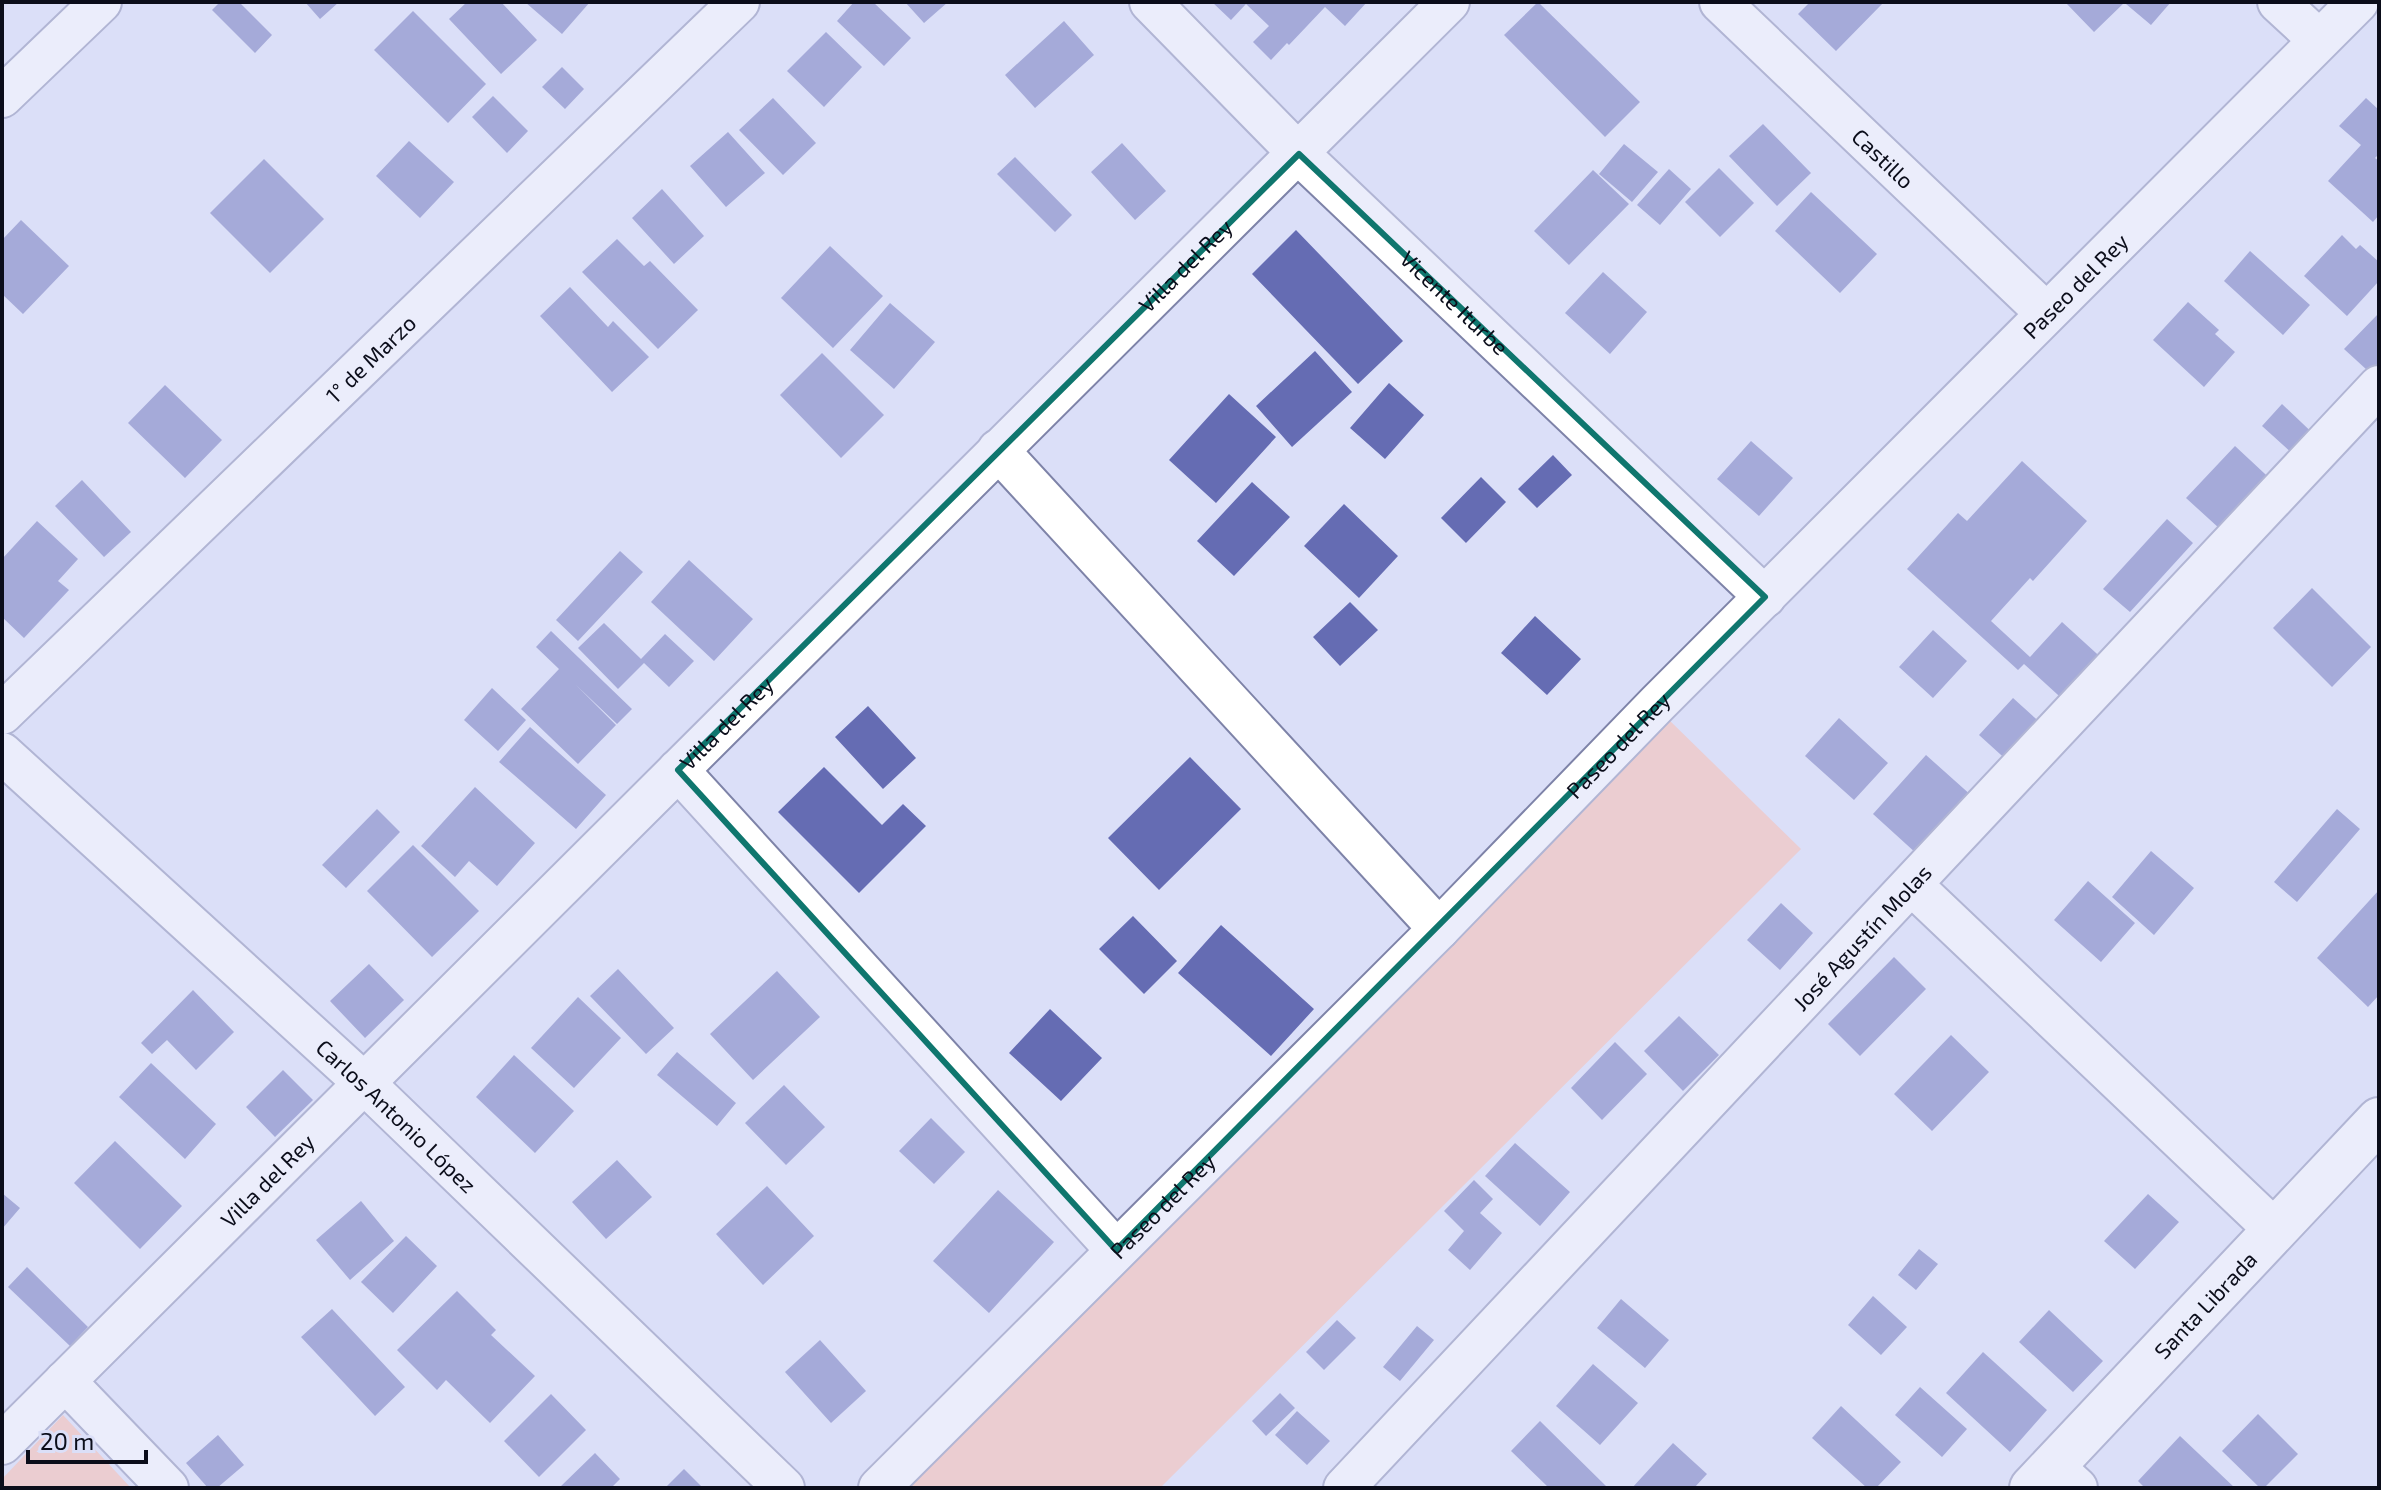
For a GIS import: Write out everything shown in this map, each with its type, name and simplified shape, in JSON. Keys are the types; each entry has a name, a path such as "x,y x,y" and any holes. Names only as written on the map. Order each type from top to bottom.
{"street":[{"path":"2,97 101,2"},
{"name":"1° de Marzo","path":"2,714 739,2"},
{"name":"Vicente Iturbe","path":"1150,2 1299,154 1765,597"},
{"name":"Villa del Rey","path":"2,1444 1449,2"},
{"name":"Castillo","path":"1720,2 2046,313"},
{"path":"2278,2 2319,40"},
{"name":"Paseo del Rey","path":"879,1488 1439,929 2046,313 2358,2"},
{"name":"José Agustín Molas","path":"1344,1488 2379,386"},
{"path":"998,450 1439,929"},
{"name":"Carlos Antonio López","path":"2,753 364,1083 784,1488"},
{"path":"678,770 1116,1250"},
{"path":"1912,885 2275,1230"},
{"name":"Santa Librada","path":"2054,1481 2275,1230 2374,1135"},
{"path":"65,1381 168,1488"}],"highlighted area":[{"path":"1299,154 1765,597 1116,1250 678,770"}],"shaded area":[{"path":"1667,718 1801,849 1160,1488 904,1488"},
{"path":"63,1415 131,1488 2,1488 2,1479"}],"building":[{"path":"220,2 239,2 272,35 255,53 212,10"},
{"path":"305,2 339,2 320,19"},
{"path":"467,2 501,2 537,40 501,74 449,19"},
{"path":"525,2 590,2 562,34"},
{"path":"854,2 873,2 911,38 884,66 837,21"},
{"path":"905,2 948,2 924,23"},
{"path":"1212,2 1367,2 1345,26 1325,7 1271,60 1253,42 1269,26 1246,4 1231,20"},
{"path":"1538,2 1640,102 1605,137 1504,35"},
{"path":"1810,2 1884,2 1836,51 1798,14"},
{"path":"2065,2 2125,2 2094,32"},
{"path":"2171,2 2151,25 2126,4"},
{"path":"413,11 486,84 448,123 374,50"},
{"path":"1064,21 1094,55 1035,108 1005,75"},
{"path":"826,32 862,67 824,107 787,71"},
{"path":"562,67 584,89 565,109 542,87"},
{"path":"493,96 528,131 507,153 472,117"},
{"path":"773,98 816,143 783,175 739,130"},
{"path":"2366,98 2379,110 2379,154 2375,158 2379,161 2379,215 2373,222 2328,181 2361,145 2339,126"},
{"path":"1763,124 1811,173 1777,206 1729,156"},
{"path":"728,132 765,173 726,207 690,166"},
{"path":"409,141 454,182 420,218 376,176"},
{"path":"1122,143 1166,191 1135,220 1091,172"},
{"path":"1624,144 1658,172 1632,202 1599,174"},
{"path":"1015,157 1072,215 1055,232 997,174"},
{"path":"264,159 324,219 270,273 210,213"},
{"path":"1719,168 1754,203 1720,237 1685,202"},
{"path":"1669,169 1691,189 1660,225 1637,205"},
{"path":"1593,170 1629,204 1569,265 1534,231"},
{"path":"662,189 704,236 674,264 632,218"},
{"path":"1811,192 1877,254 1840,293 1775,231"},
{"path":"21,220 69,266 23,314 2,294 2,240"},
{"path":"1296,230 1403,341 1358,384 1252,274"},
{"path":"2342,235 2356,249 2360,245 2379,262 2379,281 2347,316 2304,276"},
{"path":"617,239 644,266 650,261 698,310 658,349 582,272"},
{"path":"830,246 883,296 833,348 781,298"},
{"path":"2250,251 2310,305 2283,335 2224,281"},
{"path":"1603,272 1647,312 1610,354 1565,313"},
{"path":"570,287 608,327 613,321 649,357 612,392 540,316"},
{"path":"2188,302 2219,330 2215,334 2235,352 2204,387 2153,340"},
{"path":"890,303 935,342 894,389 850,350"},
{"path":"2379,313 2379,381 2344,349"},
{"path":"1315,351 1352,392 1292,447 1256,406"},
{"path":"822,353 884,415 841,458 780,395"},
{"path":"1389,383 1424,415 1385,459 1350,428"},
{"path":"165,385 222,440 185,478 128,423"},
{"path":"1229,394 1276,437 1216,503 1169,460"},
{"path":"2282,404 2322,442 2303,463 2262,426"},
{"path":"1751,441 1793,478 1759,516 1717,479"},
{"path":"2235,446 2279,487 2231,539 2186,498"},
{"path":"1553,455 1572,475 1537,508 1518,489"},
{"path":"2022,461 2087,521 2033,581 2030,578 1991,621 2030,657 2062,622 2107,663 2069,705 2024,664 2018,670 1907,569 1958,513 1967,521"},
{"path":"1481,477 1506,502 1466,543 1441,518"},
{"path":"82,480 131,532 104,557 55,506"},
{"path":"1252,482 1290,517 1234,576 1197,541"},
{"path":"1344,504 1398,556 1359,598 1304,546"},
{"path":"2167,519 2193,543 2130,612 2103,589"},
{"path":"37,521 78,559 58,581 69,590 24,638 2,617 2,559"},
{"path":"620,551 643,572 578,641 556,620"},
{"path":"689,560 753,619 714,661 651,602"},
{"path":"2312,588 2371,647 2332,687 2273,628"},
{"path":"1350,602 1378,630 1340,666 1313,637"},
{"path":"1535,616 1581,659 1547,695 1501,653"},
{"path":"604,623 641,659 665,634 694,661 669,687 644,663 618,689 578,648"},
{"path":"1933,630 1967,661 1933,698 1899,667"},
{"path":"551,631 632,709 617,724 576,685 616,725 578,764 521,709 559,669 536,647"},
{"path":"492,688 526,720 498,751 464,720"},
{"path":"2013,698 2045,727 2011,764 1979,735"},
{"path":"868,706 916,758 883,789 835,737"},
{"path":"1839,718 1888,763 1854,800 1805,756"},
{"path":"530,727 606,795 576,829 499,762"},
{"path":"1926,755 1982,805 1928,864 1873,814"},
{"path":"1190,757 1241,809 1159,890 1108,838"},
{"path":"824,767 882,825 903,804 926,826 859,893 778,812"},
{"path":"475,787 535,843 497,886 469,861 455,877 421,846"},
{"path":"377,809 400,832 346,888 322,865"},
{"path":"2337,809 2360,829 2297,902 2274,882"},
{"path":"413,845 479,911 432,957 367,891"},
{"path":"2151,851 2194,888 2154,935 2112,897"},
{"path":"2088,881 2135,923 2101,962 2054,920"},
{"path":"2379,890 2379,995 2368,1007 2317,958"},
{"path":"1781,903 1813,933 1780,970 1747,940"},
{"path":"1133,916 1177,961 1144,994 1099,949"},
{"path":"1221,925 1314,1009 1271,1056 1178,973"},
{"path":"1894,957 1926,989 1860,1056 1828,1024"},
{"path":"369,964 404,1000 365,1038 330,1001"},
{"path":"618,969 674,1028 646,1054 590,996"},
{"path":"777,971 820,1017 753,1080 710,1034"},
{"path":"193,990 234,1032 196,1070 167,1040 152,1054 141,1043"},
{"path":"578,997 621,1038 574,1088 531,1048"},
{"path":"1050,1009 1102,1058 1061,1101 1009,1053"},
{"path":"1679,1016 1719,1055 1683,1091 1644,1051"},
{"path":"1951,1035 1989,1072 1932,1131 1894,1094"},
{"path":"1615,1042 1647,1074 1602,1120 1571,1088"},
{"path":"677,1052 736,1103 717,1126 657,1075"},
{"path":"514,1055 574,1111 535,1153 476,1097"},
{"path":"151,1063 216,1124 185,1159 119,1097"},
{"path":"283,1070 313,1100 275,1137 246,1107"},
{"path":"784,1085 825,1127 786,1165 745,1123"},
{"path":"931,1118 965,1152 934,1184 899,1151"},
{"path":"115,1141 182,1206 140,1249 74,1183"},
{"path":"1515,1143 1570,1192 1540,1226 1485,1176"},
{"path":"617,1160 652,1197 606,1239 572,1202"},
{"path":"1474,1180 1493,1199 1480,1213 1502,1233 1470,1270 1448,1250 1464,1231 1444,1211"},
{"path":"767,1186 814,1236 763,1285 716,1234"},
{"path":"998,1190 1054,1242 989,1313 933,1261"},
{"path":"2,1193 20,1208 2,1229"},
{"path":"2148,1194 2179,1222 2135,1269 2104,1241"},
{"path":"361,1201 394,1241 350,1280 316,1240"},
{"path":"406,1236 437,1266 393,1313 361,1282"},
{"path":"1919,1249 1938,1264 1916,1290 1898,1275"},
{"path":"27,1267 88,1327 70,1346 8,1287"},
{"path":"457,1291 496,1330 491,1335 535,1376 490,1423 446,1380 437,1390 397,1350"},
{"path":"1873,1296 1907,1327 1881,1355 1848,1325"},
{"path":"1621,1299 1669,1340 1645,1368 1597,1328"},
{"path":"332,1309 405,1387 375,1416 301,1337"},
{"path":"2049,1310 2103,1361 2073,1392 2019,1342"},
{"path":"1337,1320 1356,1338 1324,1370 1306,1352"},
{"path":"1417,1326 1434,1340 1400,1381 1383,1367"},
{"path":"820,1340 866,1391 831,1423 785,1372"},
{"path":"1983,1352 2047,1410 2010,1452 1946,1393"},
{"path":"1593,1364 1638,1403 1600,1445 1556,1406"},
{"path":"1920,1387 1967,1429 1942,1457 1895,1415"},
{"path":"1280,1393 1295,1408 1266,1436 1252,1421"},
{"path":"551,1394 586,1430 539,1477 504,1441"},
{"path":"1841,1406 1901,1462 1876,1488 1867,1488 1812,1438"},
{"path":"1297,1411 1330,1441 1307,1465 1275,1435"},
{"path":"2258,1414 2298,1454 2264,1488 2260,1488 2222,1451"},
{"path":"1540,1421 1608,1488 1549,1488 1511,1451"},
{"path":"218,1435 244,1465 217,1488 208,1488 186,1463"},
{"path":"2180,1436 2235,1488 2145,1488 2138,1481"},
{"path":"1673,1443 1707,1474 1694,1488 1632,1488"},
{"path":"595,1453 620,1479 611,1488 559,1488"},
{"path":"684,1469 703,1488 665,1488"}]}
